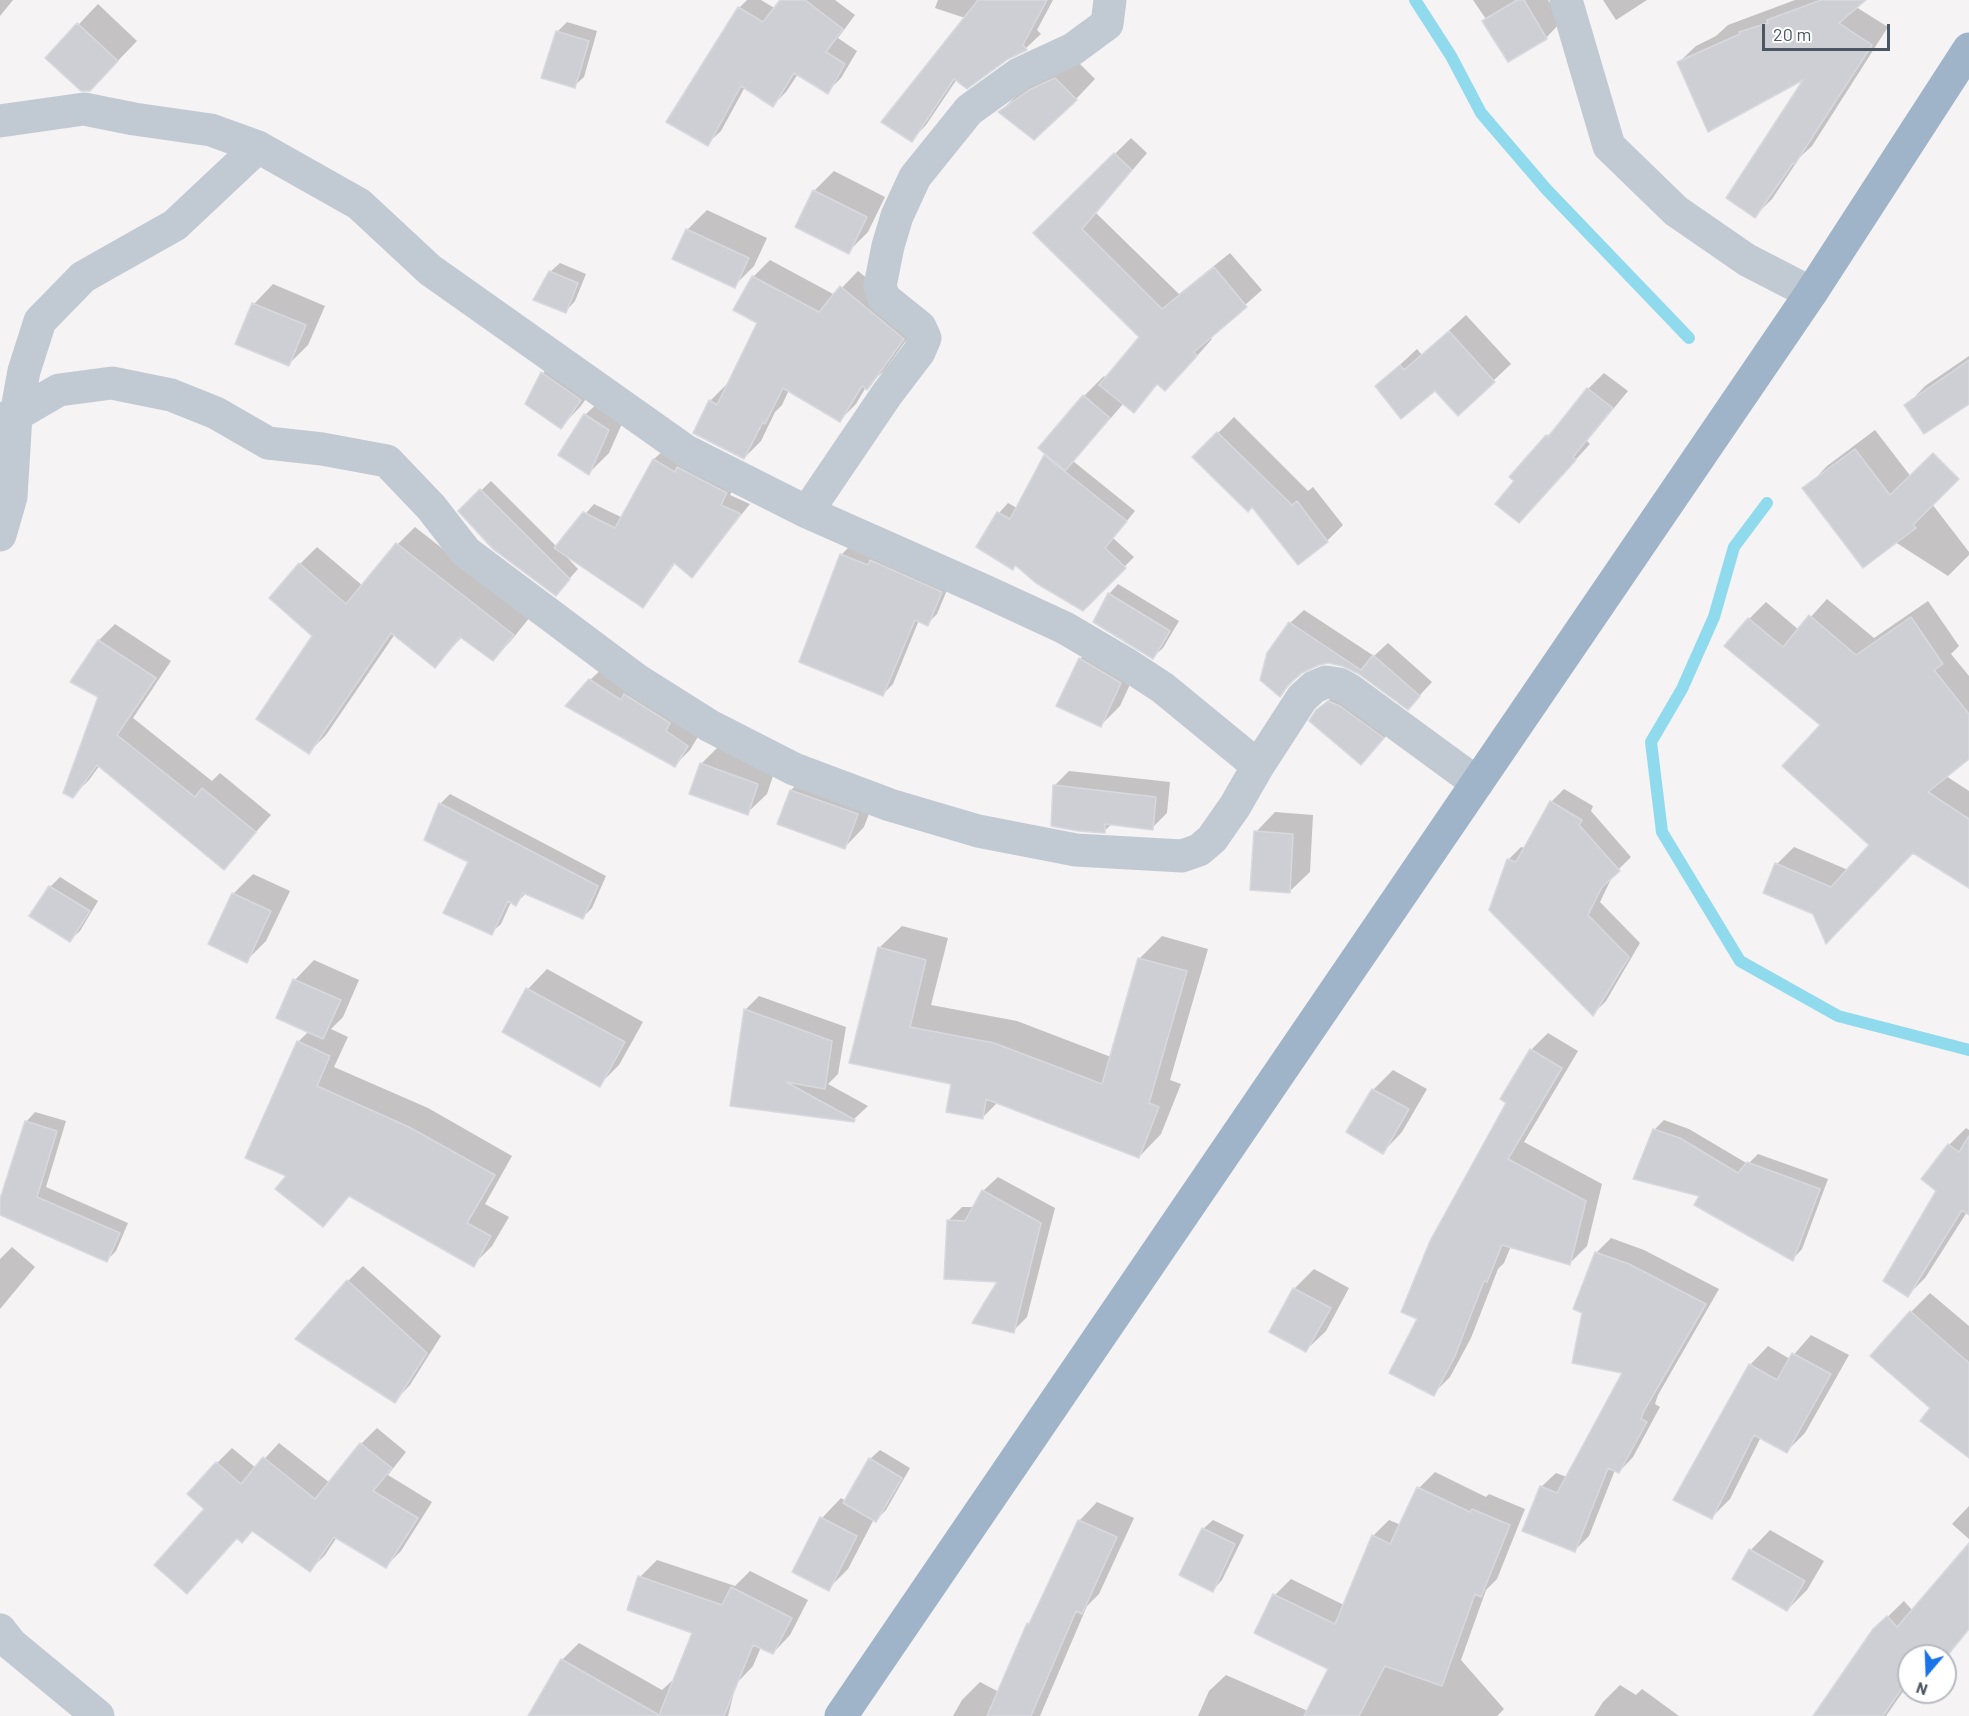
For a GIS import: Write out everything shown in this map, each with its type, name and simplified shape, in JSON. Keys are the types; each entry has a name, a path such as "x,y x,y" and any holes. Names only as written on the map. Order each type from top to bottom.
{"highway":[{"path":"841,1716 1811,293 1969,49"}],"street":[{"path":"807,512 887,394 919,352 925,338 920,327 884,298 880,286 897,216 915,177 969,110 1018,74 1073,49 1107,24 1110,0"},
{"path":"1566,0 1609,146 1676,211 1747,260 1811,293"},
{"path":"0,121 84,109 211,130 258,147 359,204 430,270 686,451 807,512 1065,628 1163,688 1258,766"},
{"path":"0,535 11,497 8,417 40,321 83,277 175,225 258,147"},
{"path":"8,417 58,390 112,383 171,395 216,413 268,443 322,449 387,461 431,507 466,552 637,680 710,726 794,769 890,805 978,831 1076,850 1182,856 1199,850 1212,838 1235,806 1302,698 1314,687 1326,682 1339,684 1350,690 1477,783"},
{"path":"0,1630 11,1644 98,1716"}],"building":[{"path":"780,0 805,0 843,29 826,52 845,64 828,94 794,73 773,107 741,86 708,146 666,122 738,7 763,22"},
{"path":"978,0 1047,0 1023,45 1027,50 1008,59 967,89 954,79 912,142 881,122"},
{"path":"1517,0 1524,0 1547,39 1508,62 1482,21"},
{"path":"1821,0 1866,0 1839,23 1872,45 1795,164 1793,163 1755,218 1726,198 1803,80 1708,132 1677,62 1740,34 1739,32 1768,23 1767,20"},
{"path":"77,23 118,61 90,91 81,91 45,58"},
{"path":"556,31 589,41 575,88 541,78"},
{"path":"1055,78 1077,100 1034,140 998,112 1029,90"},
{"path":"1114,153 1132,170 1082,229 1162,309 1214,267 1247,307 1194,352 1197,356 1165,391 1157,384 1134,413 1099,385 1139,337 1033,233"},
{"path":"813,190 867,217 849,254 795,227"},
{"path":"686,229 749,258 735,288 672,259"},
{"path":"549,271 578,283 566,313 533,300"},
{"path":"752,276 819,312 840,286 904,339 867,390 862,386 840,422 783,388 744,459 693,433 709,400 717,405 757,323 733,310"},
{"path":"252,303 306,325 289,366 235,344"},
{"path":"1449,331 1495,382 1458,416 1435,391 1401,419 1375,386 1400,365 1404,370"},
{"path":"1969,360 1969,404 1924,434 1904,405"},
{"path":"541,372 581,400 561,429 525,404"},
{"path":"1587,388 1613,408 1573,457 1576,460 1519,523 1495,504 1514,481 1509,477 1546,435 1548,437"},
{"path":"1083,395 1110,418 1065,471 1038,448"},
{"path":"584,414 609,430 589,475 558,455"},
{"path":"1217,432 1292,505 1297,501 1328,542 1298,565 1252,507 1248,512 1192,457"},
{"path":"1855,449 1890,495 1933,453 1959,479 1913,525 1916,528 1863,568 1802,488"},
{"path":"1044,455 1127,521 1105,548 1126,568 1083,611 1036,583 1015,565 1013,570 976,547 997,512 1010,519"},
{"path":"653,459 675,472 677,467 727,493 721,505 741,514 692,578 674,563 643,608 554,548 583,512 615,528"},
{"path":"480,489 570,579 556,596 493,549 458,511"},
{"path":"396,543 514,635 493,661 460,637 435,668 391,633 309,754 256,719 312,636 269,598 299,563 346,604"},
{"path":"840,554 868,565 870,560 942,592 928,626 915,620 883,696 799,662"},
{"path":"1108,593 1170,631 1153,659 1093,622"},
{"path":"1809,615 1856,655 1911,617 1943,664 1934,670 1969,714 1969,759 1928,792 1969,819 1969,888 1913,853 1826,944 1813,914 1763,893 1775,863 1831,887 1869,845 1782,766 1820,725 1724,646 1748,618 1783,647"},
{"path":"1289,622 1361,670 1373,655 1420,696 1408,710 1359,674 1342,666 1328,663 1302,673 1289,684 1280,697 1260,680 1267,653"},
{"path":"98,640 156,678 117,735 195,797 202,788 256,832 224,870 97,765 73,798 63,793 98,697 70,682"},
{"path":"1079,658 1121,683 1101,727 1056,706"},
{"path":"589,679 621,700 624,694 670,723 666,731 688,746 675,767 565,706"},
{"path":"1328,701 1340,706 1384,738 1361,765 1309,721 1316,710"},
{"path":"700,763 758,784 748,815 689,794"},
{"path":"1053,785 1156,797 1153,830 1105,824 1105,833 1051,826"},
{"path":"790,790 858,814 845,849 777,824"},
{"path":"1550,801 1582,820 1579,825 1620,871 1602,887 1588,915 1629,957 1593,1016 1489,910 1507,859 1516,862"},
{"path":"439,803 598,886 583,919 523,893 516,906 508,901 492,935 443,913 468,862 424,840"},
{"path":"1254,831 1293,834 1290,893 1250,890"},
{"path":"49,886 90,911 70,942 29,916"},
{"path":"232,893 271,911 247,963 208,944"},
{"path":"878,947 926,960 910,1027 994,1043 1102,1084 1138,958 1187,971 1149,1103 1159,1107 1139,1158 986,1099 983,1119 946,1112 951,1084 849,1063"},
{"path":"293,979 341,1000 323,1039 276,1018"},
{"path":"526,988 625,1042 600,1087 502,1032"},
{"path":"744,1009 832,1041 825,1089 786,1082 855,1120 854,1122 730,1106"},
{"path":"297,1041 330,1056 317,1086 409,1127 495,1175 467,1223 491,1236 474,1267 349,1196 323,1227 275,1189 286,1176 245,1158"},
{"path":"1530,1049 1562,1068 1508,1159 1586,1201 1570,1265 1502,1245 1487,1282 1484,1281 1455,1356 1434,1396 1389,1373 1417,1319 1401,1312 1430,1241 1506,1103 1500,1099"},
{"path":"1372,1089 1409,1109 1383,1154 1346,1132"},
{"path":"25,1121 57,1131 37,1197 120,1233 107,1262 0,1215 0,1199"},
{"path":"1653,1129 1680,1138 1738,1173 1747,1162 1820,1189 1793,1261 1694,1205 1699,1196 1633,1179"},
{"path":"1969,1136 1969,1215 1962,1210 1908,1297 1883,1281 1936,1191 1921,1179 1948,1144 1959,1152"},
{"path":"982,1190 1041,1223 1014,1333 972,1323 997,1282 944,1279 947,1220 965,1221"},
{"path":"1595,1252 1629,1264 1706,1304 1644,1411 1641,1419 1647,1422 1619,1473 1608,1468 1575,1552 1522,1531 1540,1486 1557,1493 1622,1373 1572,1363 1582,1313 1573,1309"},
{"path":"347,1280 427,1353 395,1403 295,1339"},
{"path":"1293,1288 1331,1308 1306,1352 1269,1332"},
{"path":"1910,1311 1969,1363 1969,1458 1920,1421 1930,1408 1870,1356"},
{"path":"1792,1353 1831,1374 1787,1453 1754,1435 1712,1519 1673,1500 1749,1364 1777,1380"},
{"path":"360,1443 392,1468 373,1491 418,1518 386,1568 334,1537 310,1572 252,1531 242,1543 237,1538 187,1594 154,1565 204,1509 187,1494 216,1462 241,1484 263,1457 315,1499"},
{"path":"869,1458 902,1478 876,1522 843,1503"},
{"path":"1417,1487 1470,1512 1472,1509 1510,1525 1481,1597 1475,1594 1442,1686 1385,1666 1359,1716 1304,1716 1328,1669 1254,1633 1273,1594 1335,1624 1372,1535 1390,1544"},
{"path":"820,1517 857,1536 829,1591 792,1572"},
{"path":"1078,1520 1117,1537 1082,1614 1076,1611 1031,1716 987,1716 1027,1623 1029,1624"},
{"path":"1202,1528 1235,1544 1213,1592 1179,1575"},
{"path":"1969,1543 1969,1629 1957,1644 1897,1644 1897,1696 1883,1716 1813,1716 1873,1629 1887,1616 1897,1627"},
{"path":"1749,1549 1805,1581 1787,1611 1732,1579"},
{"path":"638,1576 722,1605 731,1587 792,1618 773,1654 753,1645 724,1716 528,1716 561,1659 659,1715 692,1633 627,1610"}],"waterway":[{"path":"1415,0 1451,56 1481,113 1547,190 1689,338"},
{"path":"1767,503 1734,547 1714,617 1682,689 1651,742 1662,832 1740,961 1838,1016 1969,1050"}]}
